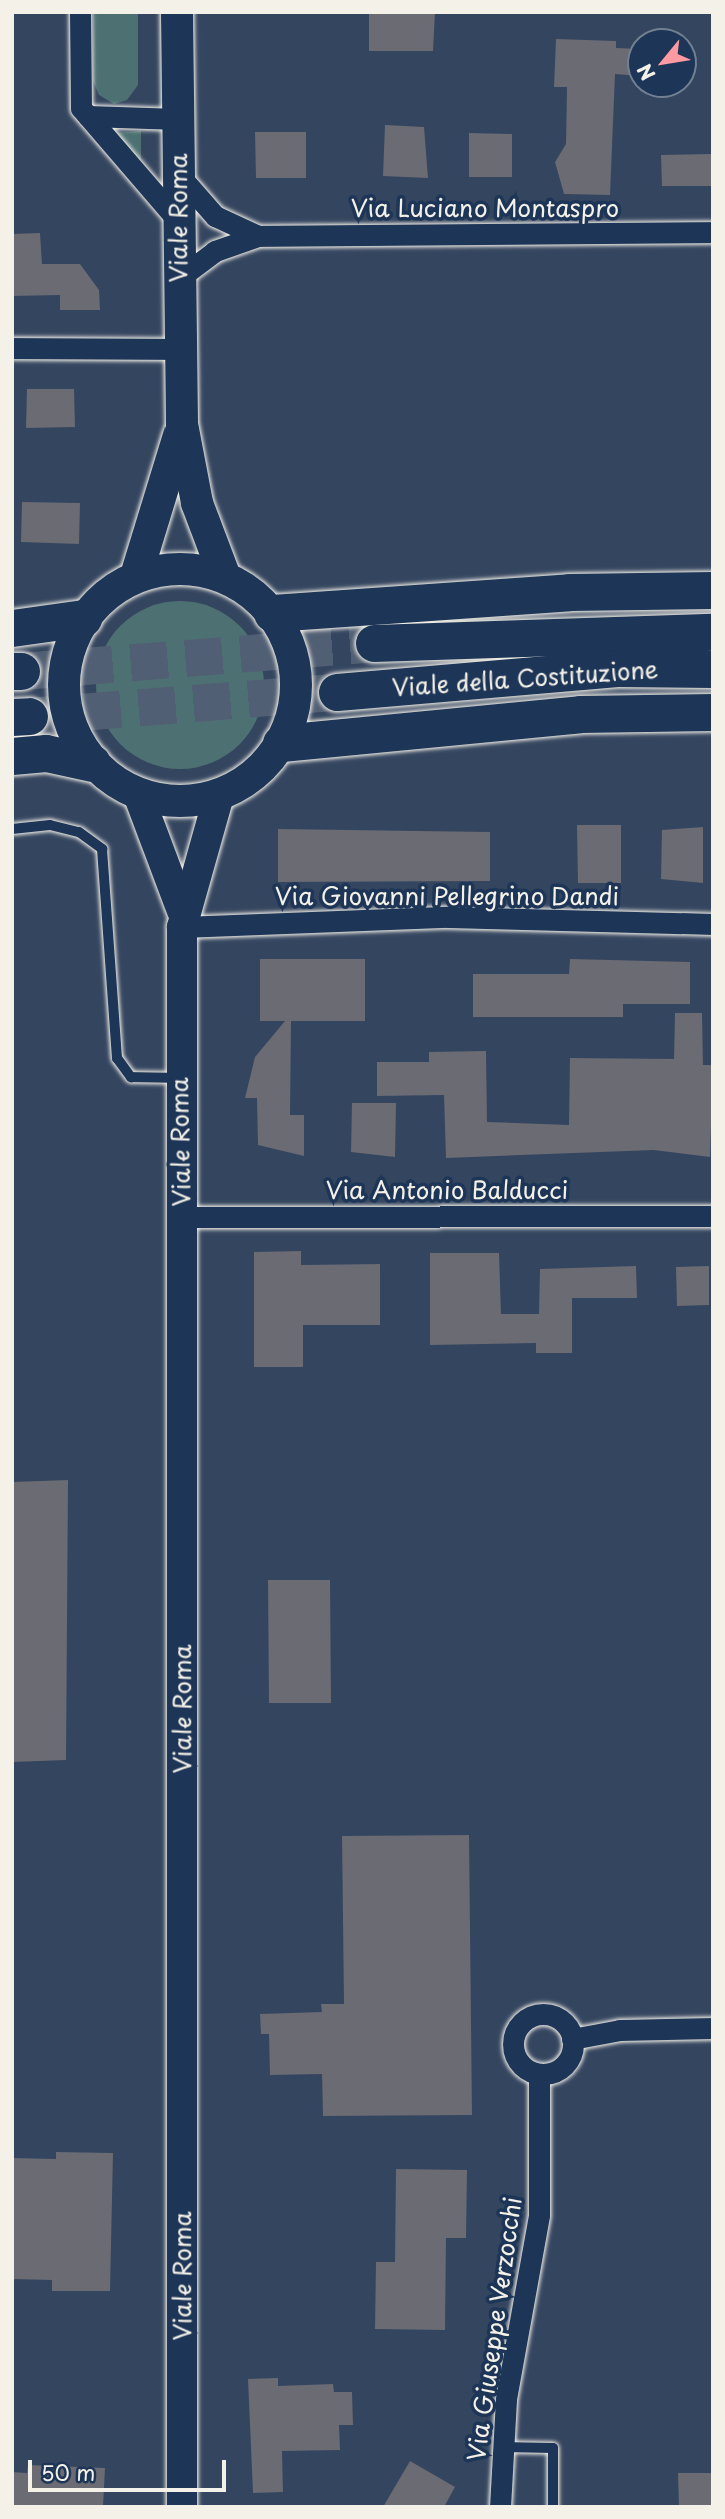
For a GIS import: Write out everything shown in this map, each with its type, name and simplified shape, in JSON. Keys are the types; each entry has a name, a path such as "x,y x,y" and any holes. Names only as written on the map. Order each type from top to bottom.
{"highway":[{"path":"272,613 569,593 713,590"},
{"path":"12,628 83,618"},
{"name":"Viale della Costituzione","path":"374,643 713,632"},
{"name":"Viale della Costituzione","path":"337,692 617,668 713,669"},
{"path":"281,743 580,714 713,712"},
{"path":"12,756 47,753 92,763"}],"main road":[{"name":"Viale Roma","path":"177,12 178,279 182,424 197,503 225,577"},
{"name":"Viale Roma","path":"136,576 182,424"},
{"path":"165,568 225,577 272,613 289,643 296,677 294,711 281,743 265,765 219,796 165,801 138,794 92,763 72,730 63,692 67,654 83,618 106,593 136,576 165,568"},
{"name":"Viale Roma","path":"138,794 182,919"},
{"name":"Viale Roma","path":"181,2507 182,1217 179,1078 182,919 219,796"}],"street":[{"path":"80,12 81,108 179,222"},
{"path":"88,116 178,119"},
{"name":"Via Luciano Montaspro","path":"178,175 215,216 258,236"},
{"name":"Via Luciano Montaspro","path":"178,279 215,251 258,236 713,232"},
{"path":"12,348 180,349"},
{"name":"Via Giovanni Pellegrino Dandi","path":"182,919 448,917 713,923"},
{"name":"Via Antonio Balducci","path":"182,1217 713,1216"},
{"path":"538,2014 556,2017 572,2039 565,2065 539,2074 517,2058 513,2040 521,2023 538,2014"},
{"path":"572,2039 620,2030 713,2028"},
{"name":"Via Giuseppe Verzocchi","path":"500,2507 501,2446 539,2215 539,2074"}],"lane":[{"path":"12,828 79,832 102,849 117,1058 131,1077 179,1078"},
{"path":"501,2446 553,2448 553,2507"}],"green space":[{"path":"93,12 138,12 138,85 127,100 114,104 99,95 93,81"},
{"path":"141,131 141,162 112,133"},
{"path":"180,601 212,607 240,625 258,653 264,685 258,717 240,745 212,763 180,769 148,763 120,745 102,717 96,685 102,653 120,625 148,607"}],"building":[{"path":"369,12 435,12 433,51 369,51"},
{"path":"556,39 616,41 616,48 627,48 627,75 615,74 610,195 564,194 555,162 566,144 567,87 554,87"},
{"path":"385,125 424,127 428,178 383,176"},
{"path":"255,132 306,132 306,178 256,178"},
{"path":"469,133 512,134 512,177 469,177"},
{"path":"711,154 711,186 662,186 661,155"},
{"path":"40,233 42,264 80,264 99,290 100,310 60,310 60,295 12,296 12,234"},
{"path":"27,389 74,389 75,427 26,428"},
{"path":"22,502 80,503 79,544 21,542"},
{"path":"577,825 621,825 621,883 578,883"},
{"path":"703,827 703,883 661,879 662,830"},
{"path":"278,829 490,832 490,881 278,882"},
{"path":"260,959 365,959 365,1021 291,1021 290,1115 304,1115 304,1156 258,1145 257,1098 245,1098 255,1057 285,1021 260,1021"},
{"path":"570,959 690,962 690,1004 623,1004 623,1017 473,1017 473,974 569,974"},
{"path":"675,1013 702,1013 703,1065 713,1065 710,1157 654,1150 446,1158 444,1095 377,1096 377,1062 429,1062 429,1052 486,1051 487,1122 569,1125 570,1058 674,1059"},
{"path":"352,1103 396,1103 395,1157 351,1152"},
{"path":"301,1251 301,1265 380,1264 380,1325 303,1325 303,1367 254,1367 254,1252"},
{"path":"430,1253 499,1253 501,1314 539,1314 540,1269 636,1266 637,1298 572,1298 572,1353 536,1353 536,1343 430,1345"},
{"path":"709,1266 709,1305 677,1306 676,1267"},
{"path":"68,1480 66,1760 12,1762 12,1482"},
{"path":"268,1580 330,1580 331,1703 269,1703"},
{"path":"469,1835 472,2115 323,2116 322,2074 270,2075 269,2034 261,2034 260,2014 322,2012 321,2004 344,2004 342,1836"},
{"path":"56,2152 113,2153 110,2291 52,2291 52,2280 12,2279 12,2158 56,2159"},
{"path":"396,2169 467,2170 466,2238 446,2238 445,2330 375,2329 376,2262 395,2262"},
{"path":"278,2378 278,2386 333,2384 334,2392 352,2392 353,2425 339,2425 340,2450 282,2451 283,2492 253,2493 248,2379"},
{"path":"410,2461 455,2487 444,2507 383,2507"},
{"path":"28,2465 105,2468 103,2507 12,2507 12,2472 27,2473"},
{"path":"678,2473 713,2473 713,2507 679,2507"}],"tunnel":[{"path":"21,671 374,643"},
{"path":"29,716 337,692"}]}
